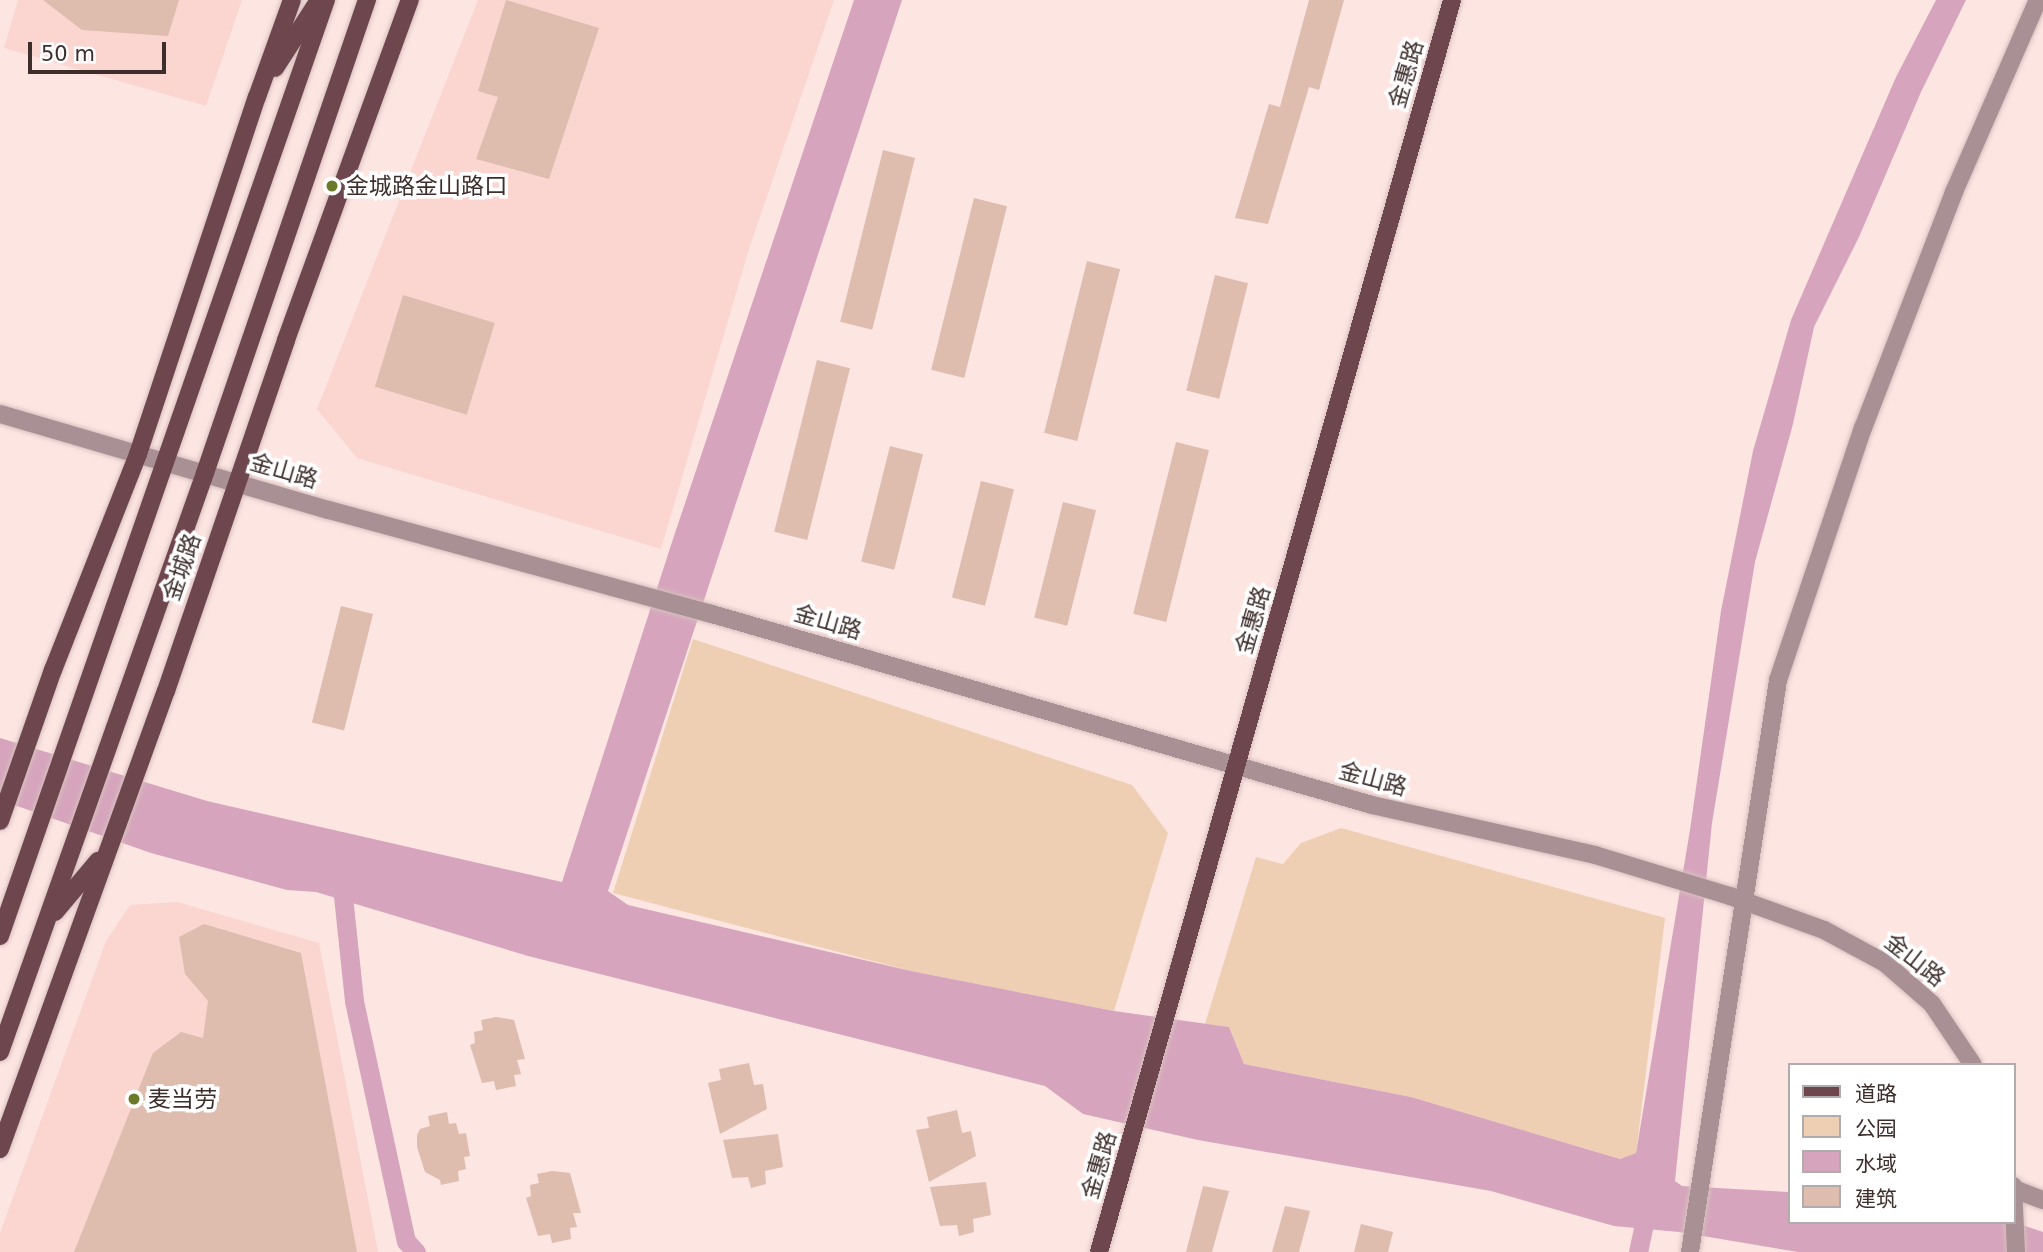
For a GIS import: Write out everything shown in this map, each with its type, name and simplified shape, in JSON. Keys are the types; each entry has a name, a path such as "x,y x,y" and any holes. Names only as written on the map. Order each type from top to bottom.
{"main road":[{"path":"0,820 53,670 138,454 292,0"},
{"path":"257,97 319,0"},
{"path":"0,936 167,462 280,126 327,0"},
{"name":"金城路","path":"0,1052 205,473 367,0"},
{"name":"金城路","path":"0,1149 410,0"},
{"name":"金惠路","path":"1099,1252 1452,0"},
{"path":"46,923 108,848"}],"street":[{"path":"1690,1252 1705,1156 1737,898 1778,680 1868,415 1954,192 2038,0"},
{"name":"金山路","path":"0,414 237,483 712,614 1372,806 1595,855 1667,879 1737,898 1824,930 1885,963 1932,1003 1972,1063"},
{"path":"2015,1194 2043,1200"},
{"path":"2015,1213 2017,1252"}],"shaded area":[{"path":"18,0 242,0 206,106 4,48"},
{"path":"478,0 834,0 749,249 661,549 357,458 317,409"},
{"path":"177,902 319,943 378,1252 0,1252 0,1233 106,941 130,905"}],"green space":[{"path":"693,639 1132,785 1168,833 1114,1011 911,971 613,893"},
{"path":"1341,828 1665,918 1636,1153 1620,1159 1411,1097 1244,1064 1229,1027 1205,1024 1256,857 1283,864 1301,843"}],"water":[{"path":"854,0 902,0 608,891 628,905 911,971 1114,1011 1229,1027 1244,1064 1411,1097 1620,1159 1636,1153 1690,830 1721,611 1753,451 1791,320 1896,77 1936,0 1966,0 1921,92 1859,237 1814,327 1793,424 1755,562 1712,823 1675,1181 1682,1186 1787,1192 1787,1224 2015,1223 2043,1232 2043,1252 1798,1252 1679,1232 1614,1226 1491,1191 1198,1140 1083,1114 1045,1086 528,956 316,892 287,890 151,853 0,800 0,738 207,801 562,882 672,542"}],"building":[{"path":"43,0 179,0 168,36 82,30"},
{"path":"506,0 599,28 549,179 476,159 498,97 478,91"},
{"path":"1309,0 1344,0 1319,90 1309,87 1268,224 1235,218 1269,104 1280,107"},
{"path":"883,150 915,158 872,330 840,322"},
{"path":"974,198 1007,206 964,378 931,370"},
{"path":"1087,261 1120,269 1077,441 1044,433"},
{"path":"1215,275 1248,283 1219,399 1186,390"},
{"path":"403,295 495,323 467,415 375,387"},
{"path":"817,360 850,368 807,540 774,532"},
{"path":"1176,442 1209,450 1166,622 1133,614"},
{"path":"890,446 923,454 894,570 861,561"},
{"path":"981,481 1014,489 985,606 952,597"},
{"path":"1063,502 1096,510 1067,626 1034,617"},
{"path":"341,606 373,614 344,730 312,722"},
{"path":"204,924 301,953 357,1252 74,1252 153,1053 181,1032 203,1038 208,1001 185,974 179,937"},
{"path":"496,1017 514,1020 525,1059 517,1060 521,1074 514,1075 516,1086 496,1090 494,1081 482,1083 470,1045 475,1043 474,1032 483,1030 481,1020"},
{"path":"749,1063 754,1085 763,1084 767,1109 720,1134 708,1083 721,1080 719,1069"},
{"path":"957,1110 962,1133 971,1131 976,1156 929,1182 916,1130 929,1128 927,1117"},
{"path":"447,1112 449,1124 456,1123 459,1134 466,1133 470,1156 464,1157 466,1169 458,1171 459,1181 441,1185 440,1180 425,1172 417,1147 417,1135 420,1129 430,1126 428,1116"},
{"path":"778,1134 783,1167 765,1171 766,1184 751,1188 748,1177 732,1178 723,1140"},
{"path":"552,1171 570,1173 581,1213 573,1213 577,1227 570,1228 571,1239 552,1243 550,1234 538,1236 526,1198 531,1196 530,1185 539,1183 537,1174"},
{"path":"986,1182 991,1215 973,1219 974,1232 959,1236 957,1225 940,1226 930,1187"},
{"path":"1203,1186 1229,1191 1212,1252 1186,1252"},
{"path":"1285,1206 1310,1211 1299,1252 1272,1252"},
{"path":"1361,1224 1393,1232 1388,1252 1354,1252"}],"waterway":[{"path":"341,877 354,1001 406,1241 416,1252"},
{"path":"1638,1252 1648,1205"}],"place":[{"name":"金城路金山路口","path":"332,186"},
{"name":"麦当劳","path":"134,1099"}]}
